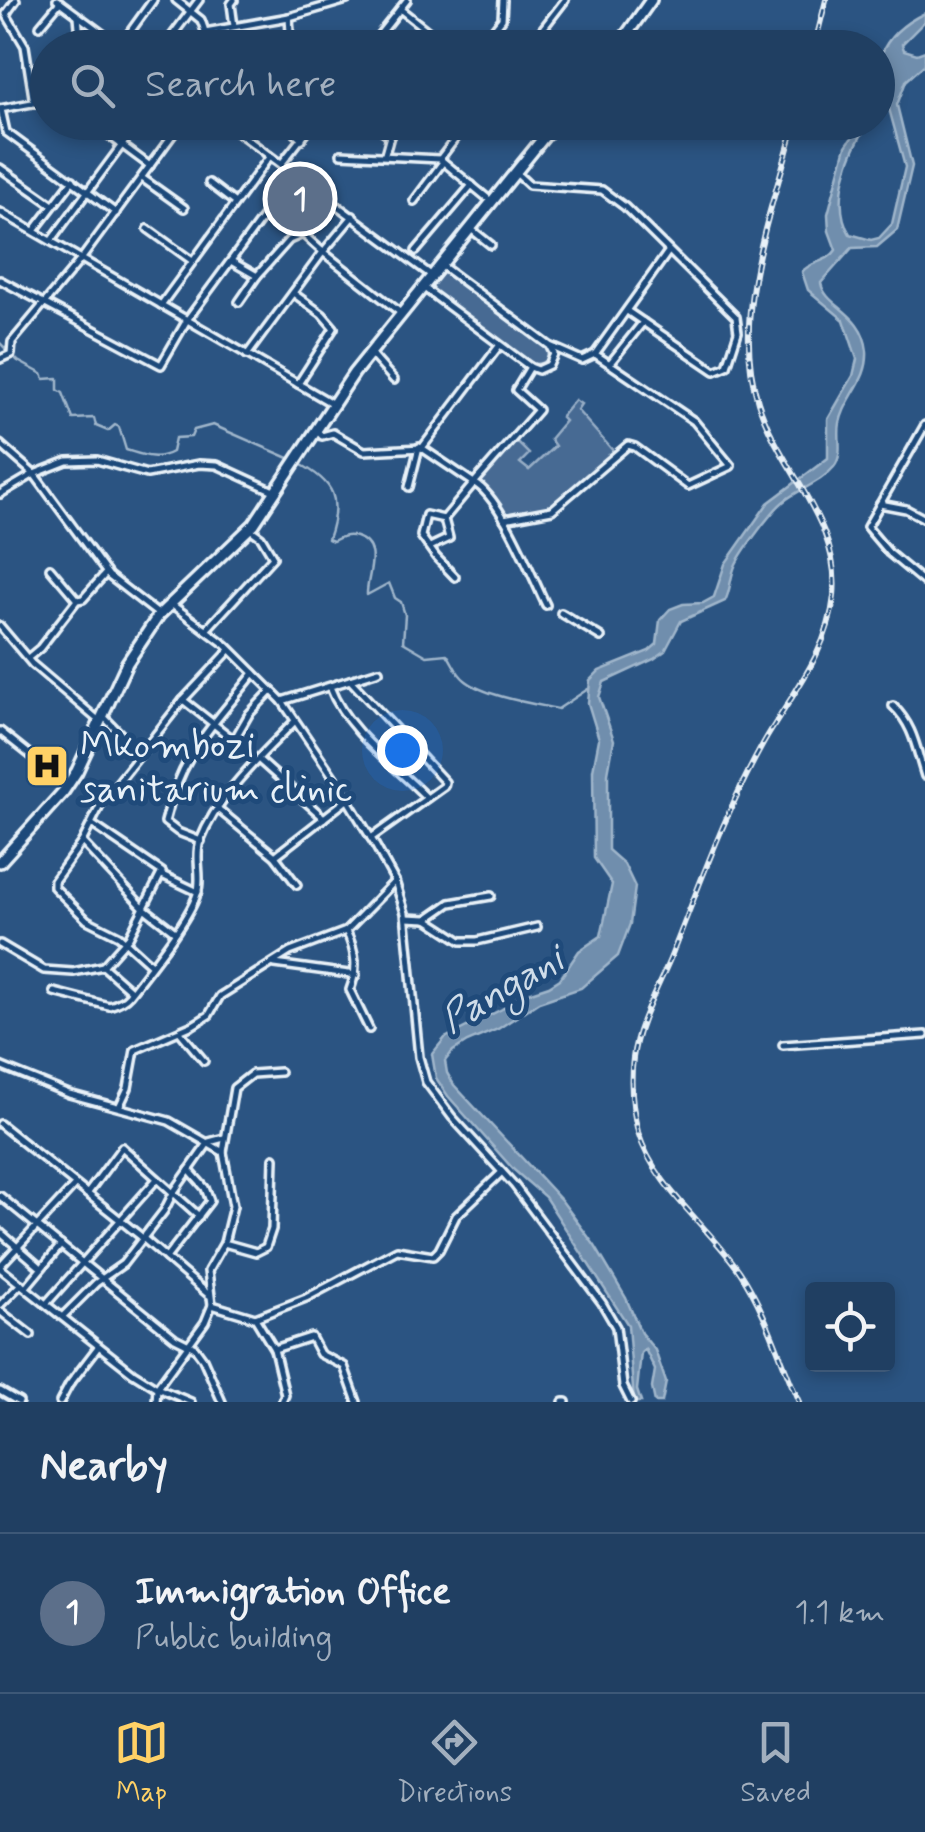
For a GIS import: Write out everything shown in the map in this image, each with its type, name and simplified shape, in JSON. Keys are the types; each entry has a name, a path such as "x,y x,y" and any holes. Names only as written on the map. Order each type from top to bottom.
{"highway":[{"path":"630,30 652,0"},
{"path":"0,862 68,784 127,663 158,615 250,529 370,353 541,140"}],"street":[{"path":"16,0 6,14 25,46 30,77"},
{"path":"133,30 153,0"},
{"path":"176,0 201,20 204,30"},
{"path":"176,30 198,0"},
{"path":"234,0 234,27"},
{"path":"217,30 288,17 347,0"},
{"path":"382,30 407,0"},
{"path":"493,30 502,19 503,0"},
{"path":"542,30 565,0"},
{"path":"40,26 58,1 97,30"},
{"path":"400,9 423,30"},
{"path":"78,16 79,30"},
{"path":"288,17 289,30"},
{"path":"30,103 0,109 6,132 116,213"},
{"path":"114,140 150,166"},
{"path":"51,241 126,140"},
{"path":"0,359 11,354 12,342 82,258 169,140"},
{"path":"248,140 433,276"},
{"path":"282,164 301,140"},
{"path":"385,154 389,140"},
{"path":"414,201 456,140"},
{"path":"341,154 442,160 492,202"},
{"path":"161,305 270,156"},
{"path":"0,168 52,205"},
{"path":"515,172 529,184 602,190 624,207 736,317 738,332 727,366 715,371 627,311"},
{"path":"0,280 161,365 187,320 294,175"},
{"path":"142,178 184,208"},
{"path":"34,231 73,180"},
{"path":"210,182 235,203"},
{"path":"416,251 472,185"},
{"path":"239,302 256,276 289,240 305,232 332,202"},
{"path":"0,212 334,404"},
{"path":"247,355 353,216"},
{"path":"290,218 323,252 402,314"},
{"path":"148,229 192,260"},
{"path":"471,229 490,245"},
{"path":"441,265 550,346 582,360 594,354 668,252"},
{"path":"231,261 256,276"},
{"path":"424,288 530,367 538,370 548,365 554,354 550,346"},
{"path":"293,293 334,328 298,384"},
{"path":"610,363 643,322"},
{"path":"409,487 420,447 500,345"},
{"path":"370,353 394,380"},
{"path":"504,519 552,510 628,445 636,446 688,486 731,466 694,421 594,354"},
{"path":"444,518 538,410 516,390 530,367"},
{"path":"925,425 867,527 889,553 925,583"},
{"path":"316,430 322,436 333,434 364,451 420,447 481,486 504,519 546,605"},
{"path":"0,444 34,474 106,573 158,615"},
{"path":"0,494 66,461 97,460 147,474 198,464 217,465 276,492"},
{"path":"880,504 906,509 925,519"},
{"path":"444,518 432,514 422,520 421,536 455,577"},
{"path":"429,547 448,540 444,518"},
{"path":"206,630 272,557 261,537 250,529"},
{"path":"50,568 77,600"},
{"path":"27,658 106,573"},
{"path":"169,602 230,650 282,702 371,838 395,882 406,918 418,1056 426,1082 586,1279 616,1328 623,1386 630,1402"},
{"path":"561,613 601,637"},
{"path":"0,626 27,658 139,753"},
{"path":"150,964 126,942 86,920 54,887 54,881 82,842 101,804 139,753 230,650"},
{"path":"282,702 379,670"},
{"path":"200,841 165,822 180,772 195,744 254,674"},
{"path":"350,680 446,784 371,838"},
{"path":"330,687 336,704 364,738 427,798"},
{"path":"183,700 234,740 249,714 271,691"},
{"path":"893,706 916,737 925,776"},
{"path":"54,992 109,1006 120,1002 175,932 198,892 200,841 218,809 295,720"},
{"path":"0,731 68,784"},
{"path":"258,760 324,818"},
{"path":"274,856 348,800"},
{"path":"218,809 274,856 297,885"},
{"path":"92,824 152,862 162,875 198,892"},
{"path":"82,842 144,908 175,932"},
{"path":"0,944 44,970 73,972 103,966 126,942 162,875"},
{"path":"119,1107 128,1088 135,1050 180,1032 209,1014 220,996 290,952 346,931 395,882"},
{"path":"427,919 450,902 491,896"},
{"path":"406,918 427,919 461,941 537,927"},
{"path":"346,931 356,975 350,990 369,1029"},
{"path":"274,964 356,975"},
{"path":"103,966 130,990"},
{"path":"180,1032 204,1061"},
{"path":"783,1046 925,1035"},
{"path":"0,1066 70,1094 169,1121 222,1152"},
{"path":"156,1402 157,1388 205,1322 212,1305 208,1271 224,1242 233,1206 222,1152 234,1088 252,1074 280,1072"},
{"path":"0,1124 208,1295"},
{"path":"63,1316 102,1278 123,1264 210,1142 224,1138"},
{"path":"87,1194 122,1147 199,1216"},
{"path":"224,1242 256,1252 266,1247 272,1229 274,1158"},
{"path":"166,1258 210,1197 190,1170"},
{"path":"212,1305 255,1318 306,1298 396,1250 436,1254 456,1216 502,1172"},
{"path":"46,1304 157,1179"},
{"path":"75,1185 0,1267 98,1347 157,1388 191,1402"},
{"path":"0,1196 188,1345 203,1359 222,1402"},
{"path":"0,1232 40,1267"},
{"path":"31,1335 0,1308 62,1245"},
{"path":"255,1318 274,1349 285,1395 282,1402"},
{"path":"274,1349 312,1338 320,1354 344,1366 357,1402"},
{"path":"60,1402 98,1347"},
{"path":"0,1391 19,1402"}],"shaded area":[{"path":"925,13 925,21 902,44 904,50 917,54 925,51 925,64 906,81 897,105 912,166 897,230 877,247 852,248 821,283 829,298 859,327 867,351 861,380 840,423 837,462 822,478 783,502 765,522 736,564 725,601 681,621 665,651 604,682 599,697 614,740 608,773 608,850 624,864 635,887 630,924 618,956 581,988 539,1002 498,1029 467,1042 445,1061 454,1085 562,1201 595,1246 626,1298 641,1333 655,1350 666,1382 662,1402 655,1402 655,1370 645,1349 641,1353 637,1390 641,1402 634,1402 628,1325 545,1197 514,1170 448,1096 436,1078 432,1054 445,1038 522,995 560,979 579,951 601,936 612,884 594,858 593,770 599,739 588,703 590,680 599,671 657,644 660,620 670,609 714,597 725,564 768,503 828,458 828,419 853,376 857,359 844,320 808,290 802,272 836,250 828,214 850,140 859,140 842,192 844,221 850,234 871,240 879,238 892,224 905,167 895,131 895,34"},
{"path":"443,268 549,347 546,362 531,365 428,289"},
{"path":"575,400 581,404 577,410 615,453 551,508 504,517 478,479 514,439 529,454 520,463 529,470 555,446 550,439"}],"waterway":[{"path":"0,343 44,379 58,378 58,390 63,393 73,419 94,418 96,426 108,431 115,425 119,427 126,450 149,456 166,455 172,452 175,438 191,437 194,430 213,425 291,459"},
{"path":"298,463 320,477 332,493 334,513 328,539 353,536 369,547 372,562 367,595 389,583 405,615 403,642 427,656 447,654 473,686 510,699 558,709 588,689"}],"railway":[{"path":"818,30 826,0"},
{"path":"790,140 751,297 751,368 768,426 828,543 834,569 834,596 816,656 749,770 648,1007 633,1058 632,1086 636,1123 646,1152 669,1189 740,1272 765,1319 799,1402"}],"place":[{"name":"Immigration Office","path":"300,199"},
{"name":"Mkombozi sanitarium clinic","path":"47,766"}],"water label":[{"name":"Pangani","path":"501,988"}]}
